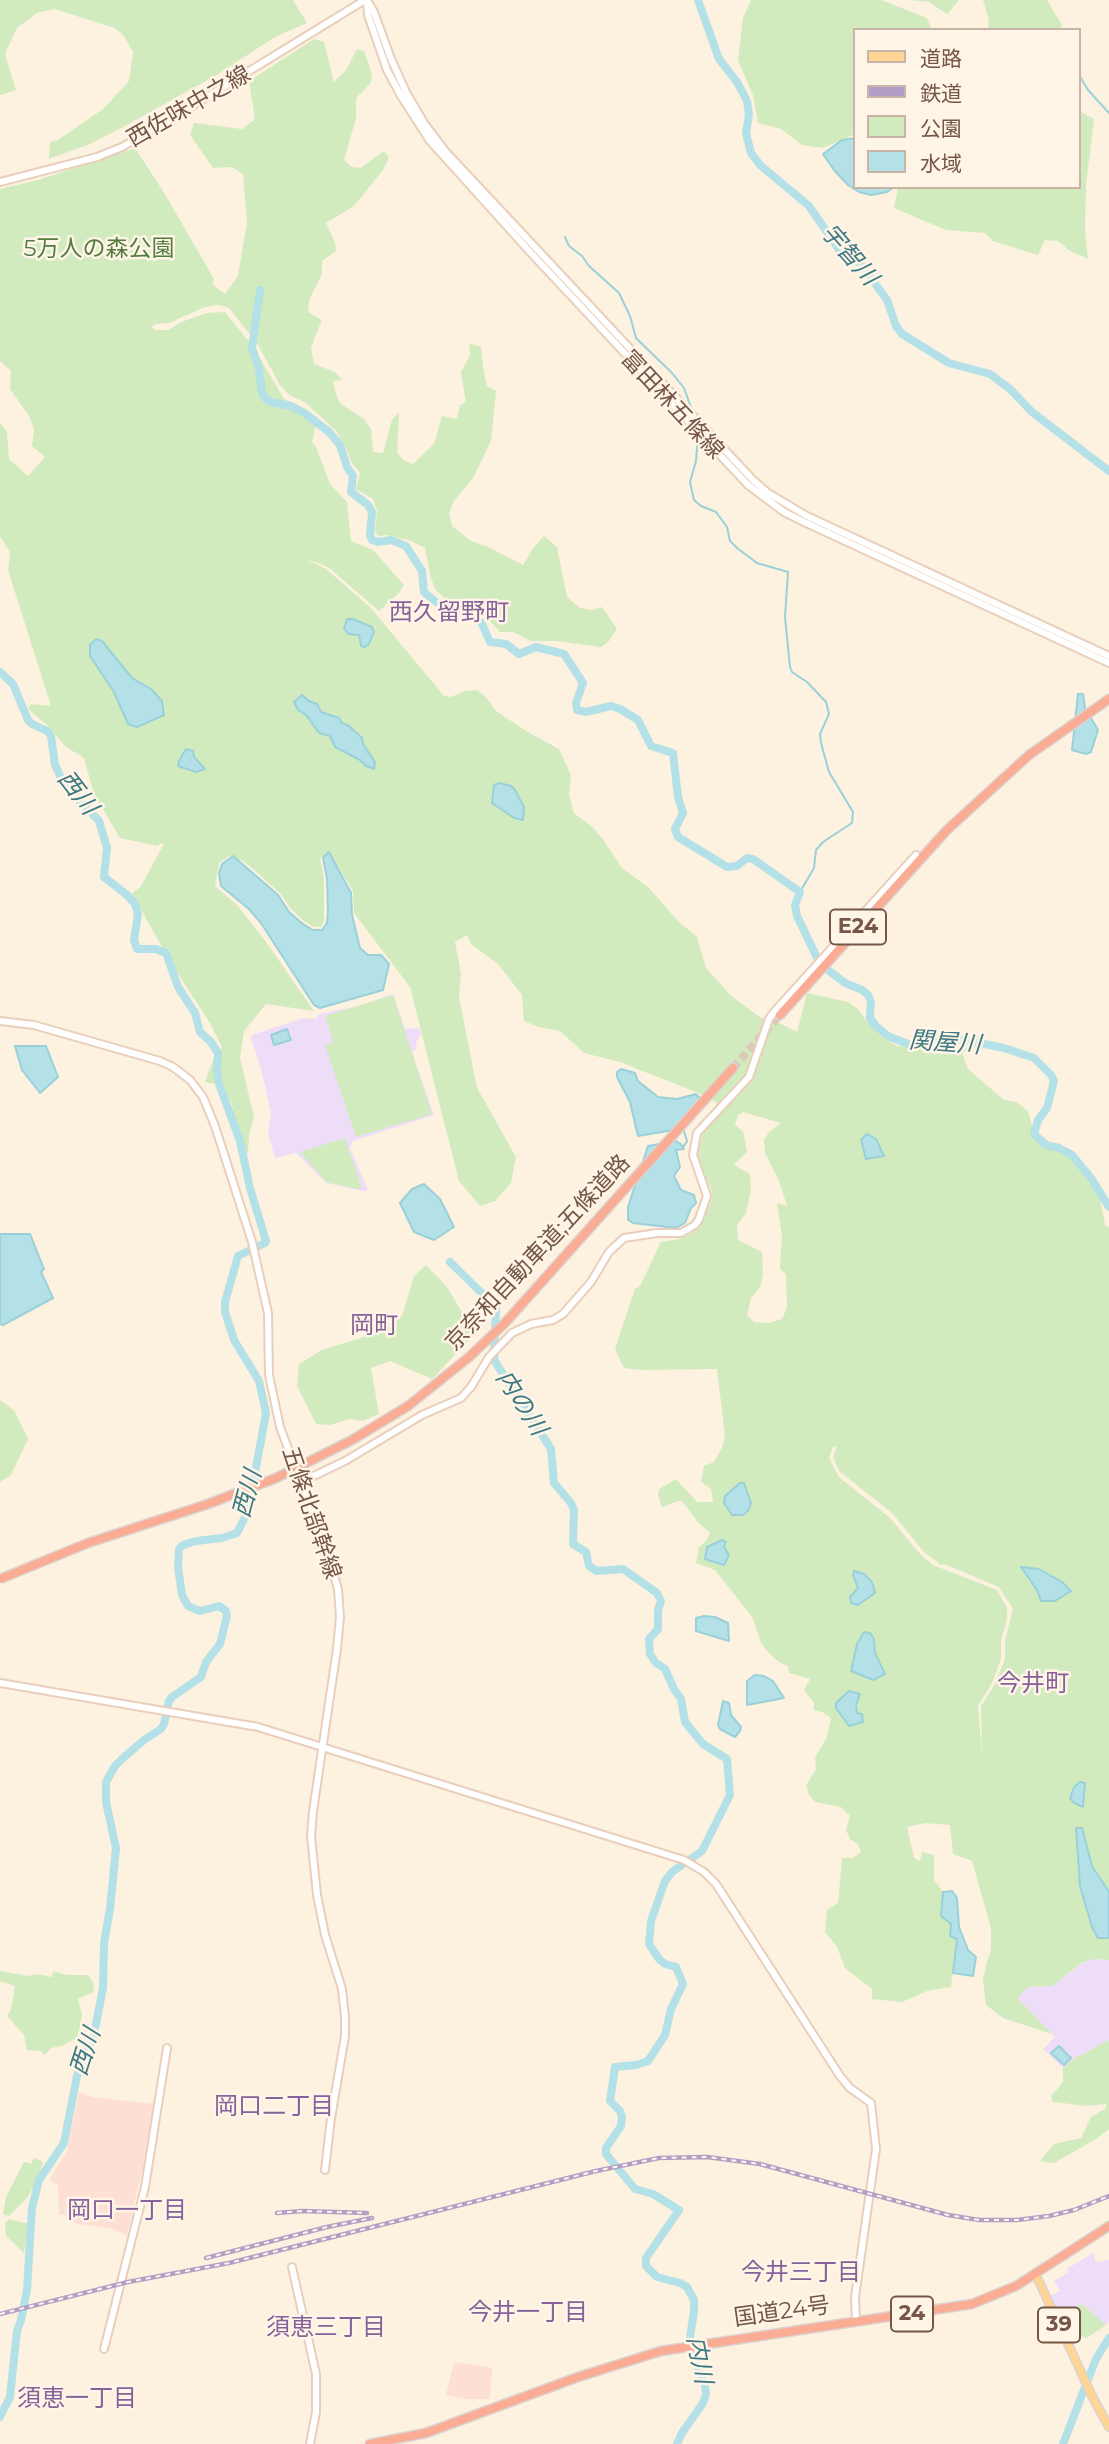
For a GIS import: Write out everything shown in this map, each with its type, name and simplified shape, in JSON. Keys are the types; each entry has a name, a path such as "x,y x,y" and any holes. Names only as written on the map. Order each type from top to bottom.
{"highway":[{"name":"E24","path":"777,1013 790,1003 926,853 999,781 1071,724 1109,699"},
{"name":"京奈和自動車道;五條道路","path":"0,1579 88,1543 208,1504 276,1478 352,1440 408,1406 468,1358 525,1301 733,1068"},
{"name":"国道24号","path":"370,2444 426,2433 584,2375 661,2351 972,2304 993,2297 1035,2275 1109,2226"}],"main road":[{"name":"39","path":"1035,2275 1109,2427"}],"street":[{"name":"西佐味中之線","path":"0,182 97,157 121,147 366,0"},
{"name":"富田林五條線","path":"366,0 368,15 387,70 430,141 748,485 784,512 1109,663"},
{"name":"富田林五條線","path":"716,448 768,494 797,511 1109,656"},
{"path":"300,1482 345,1461 422,1415 461,1398 509,1335 525,1326 553,1320 563,1314 591,1282 610,1252 624,1238 681,1233 695,1225 707,1196 692,1155 697,1133 749,1077 769,1019 916,855"},
{"name":"五條北部幹線","path":"0,1021 45,1028 160,1061 190,1080 203,1097 223,1148 252,1242 268,1313 269,1375 280,1427 326,1549 338,1589 340,1617 337,1649 313,1811 313,1856 317,1895 325,1935 342,1989 345,2026 325,2170"},
{"path":"0,1683 258,1727 688,1862 704,1872 716,1884 840,2076 850,2088 871,2103 876,2149 855,2297 856,2321"},
{"path":"104,2349 145,2187 167,2049"},
{"path":"292,2267 316,2374 316,2412 310,2444"}],"shaded area":[{"path":"393,994 405,1029 419,1028 421,1034 416,1042 417,1048 412,1053 434,1115 353,1141 350,1148 368,1190 326,1183 296,1153 275,1158 268,1134 271,1113 252,1035 304,1018 316,1019 319,1014 359,1006"},
{"path":"1094,1959 1109,1960 1109,2040 1075,2058 1063,2068 1043,2049 1055,2037 1017,1998 1028,1987 1052,1986 1082,1964"},
{"path":"79,2092 93,2097 154,2104 127,2235 112,2229 73,2223 74,2217 59,2214 58,2185 49,2180 67,2151"},
{"path":"1093,2253 1096,2262 1109,2260 1109,2322 1106,2325 1082,2304 1061,2315 1050,2296 1060,2291 1054,2281 1068,2273 1068,2268"},
{"path":"454,2362 492,2368 490,2399 466,2399 446,2395"}],"green space":[{"path":"0,0 293,0 307,23 275,37 215,76 123,127 90,144 49,159 50,142 58,140 103,109 129,81 133,52 124,36 115,28 54,9 37,13 17,28 5,54 16,90 0,95"},
{"path":"751,0 881,0 927,18 931,28 853,28 853,135 823,148 802,145 781,129 758,123 753,95 738,60 743,18"},
{"path":"911,0 959,0 947,14 929,2"},
{"path":"983,0 1047,0 1062,25 1061,28 988,28 989,20"},
{"name":"5万人の森公園","path":"314,39 324,42 334,82 346,70 357,49 364,51 372,74 371,83 356,98 356,118 344,160 352,167 361,168 384,151 389,157 383,170 354,206 326,223 336,251 322,261 322,274 309,300 308,312 322,320 311,347 314,364 335,372 342,380 333,381 336,395 341,404 364,419 371,429 373,452 383,453 392,420 399,412 397,452 403,460 413,464 434,444 442,416 457,419 460,405 466,402 461,372 470,355 469,343 481,347 487,386 496,391 491,441 473,478 453,502 449,514 452,526 471,541 523,565 544,536 557,547 567,597 580,608 592,610 602,607 617,629 601,647 556,641 531,641 513,632 500,632 480,610 443,597 431,579 425,548 409,540 378,536 375,531 377,511 373,499 356,489 360,473 336,431 306,403 289,395 280,385 258,345 229,308 219,305 205,307 169,323 151,327 156,330 169,330 181,322 207,313 225,312 254,348 284,399 307,409 316,425 312,442 330,484 347,502 351,541 373,550 404,585 379,611 328,567 305,558 326,569 370,607 444,696 451,697 465,691 477,690 496,711 559,749 571,775 569,795 574,813 602,838 622,868 649,888 679,922 697,937 706,968 730,995 761,1018 797,1032 807,993 848,1002 858,1009 886,1040 898,1046 922,1049 954,1043 979,1045 984,1050 970,1048 962,1053 968,1069 1004,1100 1016,1102 1028,1111 1036,1141 1071,1158 1100,1198 1105,1225 1109,1227 1109,1960 1094,1959 1082,1963 1052,1986 1028,1987 1017,1998 1052,2034 1003,2018 986,2005 983,1980 991,1951 991,1928 972,1861 953,1854 950,1825 925,1823 907,1827 914,1858 920,1861 922,1852 934,1855 934,1880 943,1892 941,1916 951,1924 957,1938 951,1987 927,1991 902,2002 872,1999 872,1989 845,1968 837,1947 825,1932 827,1910 838,1903 842,1858 853,1858 861,1852 846,1830 850,1816 841,1807 815,1802 806,1785 816,1770 815,1758 827,1737 831,1718 814,1710 814,1703 804,1690 810,1679 789,1673 788,1666 768,1652 761,1643 753,1618 715,1570 696,1563 699,1547 710,1533 681,1500 662,1507 658,1496 659,1489 676,1479 697,1502 713,1502 711,1489 701,1482 704,1466 714,1462 722,1448 725,1435 717,1369 624,1368 615,1349 635,1289 640,1286 661,1242 680,1239 692,1233 710,1205 711,1189 699,1166 697,1152 705,1129 725,1107 698,1093 620,1062 584,1053 560,1031 524,1021 522,995 498,964 471,944 467,935 455,942 461,974 459,997 477,1088 516,1157 511,1183 495,1201 480,1206 459,1181 410,987 354,913 353,891 330,853 320,858 324,878 324,921 321,927 314,927 304,921 280,893 245,862 230,855 219,863 215,886 236,904 264,939 314,1011 266,1004 244,1031 240,1058 254,1117 249,1134 248,1153 242,1153 232,1104 221,1085 205,1082 222,1047 132,894 141,886 164,844 158,846 120,838 94,794 84,758 66,747 47,725 28,709 31,704 51,706 8,570 10,552 0,536 0,422 7,432 9,459 28,476 45,457 32,446 34,429 29,416 10,389 11,371 0,361 0,189 38,180 135,148 214,279 212,284 225,294 238,276 247,222 243,174 232,167 213,168 190,135 194,123 242,129 255,119 249,81","holes":["743,1112 781,1123 769,1132 764,1140 765,1153 779,1181 787,1206 777,1203 782,1235 780,1269 786,1274 787,1308 782,1319 769,1323 754,1322 747,1315 751,1298 760,1287 763,1275 762,1252 738,1240 737,1225 746,1213 751,1190 750,1174 734,1165 747,1152 743,1131 735,1125 738,1115","837,1446 833,1457 839,1471 892,1513 924,1552 941,1565 999,1587 1013,1609 1005,1640 1005,1659 995,1684 981,1706 982,1755 978,1706 992,1683 1001,1659 1001,1641 1007,1608 997,1590 933,1565 921,1555 890,1518 839,1477 829,1458 833,1447"]},
{"path":"1081,112 1094,119 1086,185 1085,230 1088,259 1070,251 1058,241 1045,240 1038,255 993,241 985,233 946,230 894,208 898,189 1081,189"},
{"path":"393,995 432,1114 356,1137 325,1045 343,1039 333,1042 325,1016"},
{"path":"345,1138 362,1188 326,1182 300,1152"},
{"path":"426,1265 447,1287 475,1334 432,1379 390,1361 371,1368 379,1414 363,1421 350,1419 330,1425 316,1424 297,1386 299,1364 322,1350 384,1331 402,1316 414,1276"},
{"path":"0,1400 14,1410 28,1439 11,1475 0,1482"},
{"path":"0,1971 29,1976 37,1974 52,1977 53,1971 67,1975 88,1975 94,1984 93,1992 78,1999 82,2015 78,2037 62,2046 51,2048 45,2055 40,2051 27,2050 24,2035 7,2016 11,2010 15,1986 0,1981"},
{"path":"1109,2040 1109,2129 1054,2163 1040,2161 1054,2144 1081,2138 1091,2117 1106,2108 1106,2104 1087,2106 1053,2102 1051,2096 1063,2082 1063,2068 1075,2058"},
{"path":"34,2158 43,2162 37,2181 27,2198 9,2216 3,2214 6,2197 24,2162 31,2164"},
{"path":"9,2219 29,2224 24,2253 6,2236 5,2224"},
{"path":"1082,2304 1106,2325 1087,2338 1074,2334 1061,2315"}],"water":[{"path":"853,138 853,188 834,170 823,154 842,140"},
{"path":"854,189 891,189 871,195"},
{"path":"347,619 372,627 374,632 369,644 361,646 359,635 348,634 344,628"},
{"path":"96,639 102,641 132,678 151,689 162,701 164,715 137,727 128,724 114,692 90,656 90,645"},
{"path":"1078,694 1083,694 1085,708 1098,730 1091,752 1086,754 1072,750"},
{"path":"302,695 317,704 321,712 339,718 362,738 375,762 374,769 335,747 330,736 319,733 294,702"},
{"path":"186,749 193,751 194,757 205,769 196,772 178,766"},
{"path":"499,783 515,790 524,807 523,820 514,818 492,803 494,785"},
{"path":"329,852 351,893 352,915 360,948 368,955 381,955 389,964 383,990 320,1008 314,1005 261,923 249,909 221,886 219,873 222,864 233,856 278,895 289,912 303,924 313,930 322,930 327,923 328,912 327,878 323,858"},
{"path":"287,1029 291,1040 274,1045 271,1035"},
{"path":"15,1046 46,1046 58,1077 40,1093 22,1070"},
{"path":"621,1069 635,1073 638,1081 658,1097 677,1099 696,1094 705,1104 685,1128 638,1136 630,1102 617,1077 617,1072"},
{"path":"867,1134 876,1139 884,1156 866,1159 861,1140"},
{"path":"676,1141 684,1149 676,1150 680,1167 674,1176 681,1190 694,1195 696,1203 685,1223 676,1228 633,1223 628,1220 628,1207 648,1146"},
{"path":"424,1184 440,1199 454,1227 434,1240 414,1232 400,1203 412,1189"},
{"path":"0,1234 30,1234 44,1269 41,1272 53,1298 3,1325 0,1324"},
{"path":"740,1483 744,1483 751,1503 743,1515 732,1515 724,1503 725,1496"},
{"path":"722,1540 726,1542 724,1547 729,1555 724,1565 705,1559 707,1547"},
{"path":"1021,1567 1039,1569 1062,1582 1071,1591 1055,1601 1041,1601 1037,1590"},
{"path":"854,1571 864,1574 872,1582 875,1593 858,1605 851,1603 850,1597 858,1588"},
{"path":"715,1617 728,1623 729,1641 696,1631 696,1618"},
{"path":"864,1632 870,1633 874,1639 875,1653 885,1674 873,1680 851,1671 857,1644"},
{"path":"755,1675 773,1681 784,1698 747,1705 747,1681"},
{"path":"849,1691 860,1694 856,1705 857,1713 862,1714 863,1722 849,1726 836,1708 836,1703"},
{"path":"723,1701 729,1703 731,1715 741,1727 735,1737 720,1729 718,1725"},
{"path":"1080,1782 1085,1783 1083,1807 1070,1798 1074,1787"},
{"path":"1076,1828 1082,1828 1092,1866 1109,1892 1109,1938 1098,1938 1092,1927 1080,1886"},
{"path":"952,1891 957,1898 959,1927 968,1950 976,1957 973,1976 953,1973 957,1939 950,1936 951,1924 941,1916 943,1892"},
{"path":"1059,2046 1071,2058 1064,2065 1051,2053"}],"waterway":[{"name":"宇智川","path":"698,0 719,59 737,82 747,101 749,115 746,133 751,153 760,165 809,206 840,251 861,264 887,300 896,326 902,334 949,363 990,374 1010,389 1032,412 1109,471"},
{"path":"1081,78 1109,113"},
{"path":"565,237 569,246 619,293 630,316 636,338 684,388 692,410"},
{"name":"関屋川","path":"260,290 252,348 259,369 262,393 271,402 291,406 307,415 329,432 340,445 353,476 351,492 368,505 372,512 372,540 391,540 406,546 422,571 424,592 436,602 473,613 482,624 490,642 506,644 519,654 536,647 564,654 583,683 576,703 577,710 586,712 611,706 620,709 638,720 651,746 673,753 678,797 683,813 675,829 678,837 727,867 737,866 747,858 753,859 800,892 795,905 797,916 820,964 845,983 868,995 871,1002 870,1018 888,1036 908,1044 955,1039 970,1041 1034,1058 1054,1081 1047,1108 1038,1120 1034,1134 1046,1145 1072,1155 1091,1178 1109,1207"},
{"path":"698,436 696,461 690,482 694,500 716,512 727,527 730,541 737,548 757,563 788,572 785,617 790,667 792,672 807,682 826,702 829,714 820,734 821,743 829,772 853,812 852,823 823,842 816,850 814,868 800,892"},
{"name":"西川","path":"0,672 13,684 28,720 51,736 55,765 65,786 99,821 107,848 104,877 135,904 138,914 134,940 137,949 156,949 166,953 178,987 195,1013 200,1032 218,1053 219,1084 240,1141 250,1188 266,1241 238,1256 225,1302 225,1312 234,1340 259,1381 266,1413 248,1511 237,1533 196,1541 179,1549 178,1567 182,1595 188,1606 200,1611 219,1606 226,1611 227,1616 220,1644 206,1662 201,1677 172,1697 161,1729 122,1759 106,1782 106,1802 116,1848 104,1943 103,1988 94,2034 77,2076 64,2143 39,2180 32,2208 27,2290 17,2331 10,2397 0,2417"},
{"path":"683,1128 687,1141 684,1146"},
{"name":"内の川","path":"450,1262 496,1307 494,1360 551,1449 554,1483 574,1510 573,1544 586,1552 589,1566 597,1571 623,1569 657,1593 661,1601 658,1629 649,1639 650,1654 655,1662 665,1669 681,1699 685,1722 703,1744 727,1759 730,1795 702,1851 672,1872 665,1881 651,1921 649,1944 659,1959 676,1967 683,1984 671,2009 665,2035 648,2061 615,2067 610,2101 622,2117 621,2126 606,2148 606,2154 635,2189 653,2194 679,2210 646,2258 646,2266 657,2277 687,2287 694,2300 690,2337 692,2353 706,2394 677,2444"},
{"name":"宇智川","path":"1063,2444 1096,2359 1109,2338"}],"tunnel":[{"path":"733,1068 780,1015"}],"railway":[{"path":"0,2314 128,2282 229,2263 596,2171 659,2158 707,2157 760,2164 948,2215 979,2220 1017,2220 1049,2216 1074,2210 1109,2196"},
{"path":"277,2213 367,2213"},
{"path":"206,2258 372,2218"}],"district":[{"name":"西久留野町","path":"449,613"},
{"name":"岡町","path":"374,1326"},
{"name":"今井町","path":"1033,1684"},
{"name":"岡口二丁目","path":"274,2107"},
{"name":"岡口一丁目","path":"127,2211"},
{"name":"今井三丁目","path":"801,2273"},
{"name":"今井一丁目","path":"528,2313"},
{"name":"須恵三丁目","path":"326,2328"},
{"name":"須恵一丁目","path":"77,2399"}],"water label":[{"name":"内川","path":"699,2360"}]}
